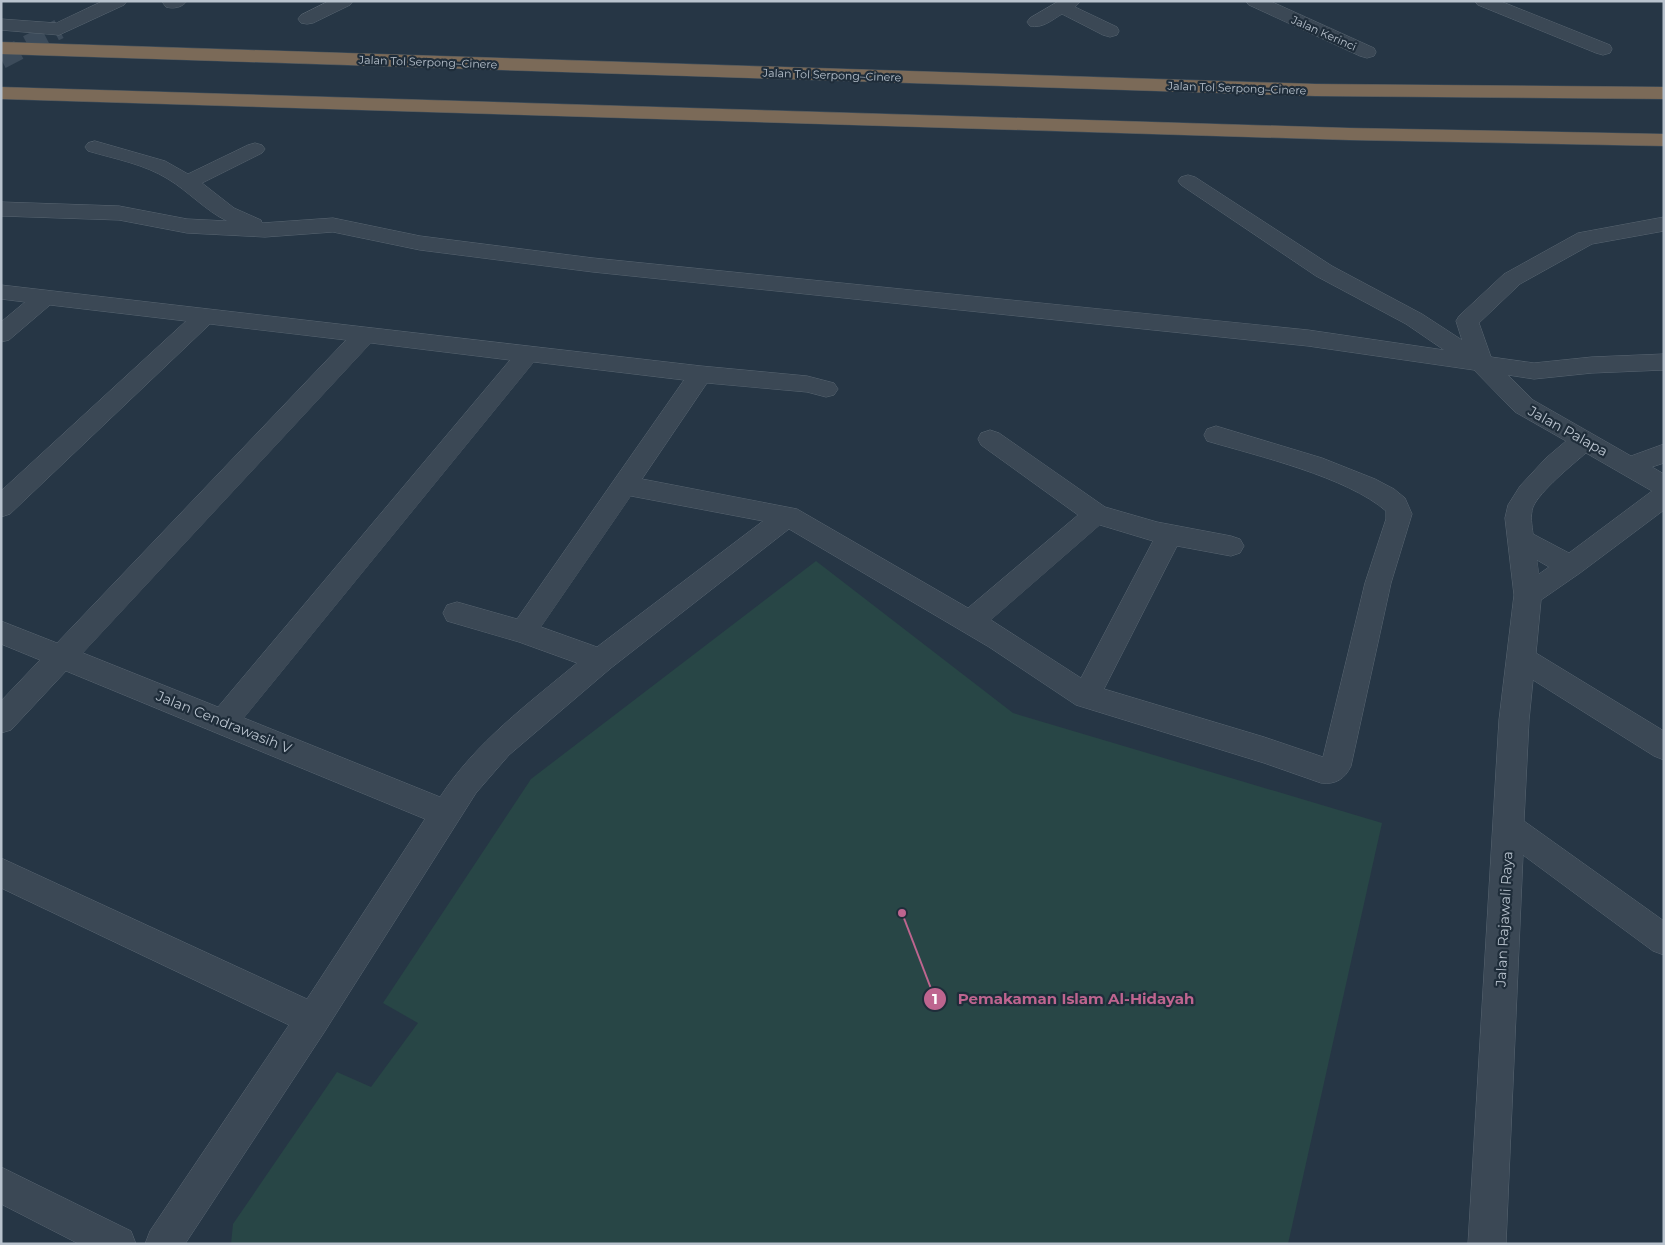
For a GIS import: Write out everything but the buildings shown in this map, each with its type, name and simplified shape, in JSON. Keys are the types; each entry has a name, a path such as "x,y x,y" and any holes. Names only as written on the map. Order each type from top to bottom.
{"highway":[{"name":"Jalan Tol Serpong–Cinere","path":"1,48 1305,90 1664,93"},
{"path":"1,93 1339,134 1664,140"}],"street":[{"path":"1,24 59,29 118,1"},
{"path":"307,19 344,1"},
{"name":"Jalan Kerinci","path":"1254,1 1367,52"},
{"path":"1484,1 1603,49"},
{"path":"1036,22 1067,4 1110,31"},
{"path":"95,147 158,165 188,182 227,213 265,230"},
{"path":"188,182 255,149"},
{"path":"1188,181 1324,271 1414,319 1482,364"},
{"path":"1,209 119,213 187,226 265,230 332,225 420,243 592,265 1308,338 1534,371 1592,365 1664,362"},
{"path":"1482,364 1467,321 1512,279 1586,238 1664,224"},
{"path":"1,292 700,374 807,384 826,390"},
{"path":"1,334 44,298"},
{"path":"1,507 204,317"},
{"path":"1,721 365,335"},
{"path":"223,722 528,354"},
{"name":"Jalan Palapa","path":"1482,364 1524,406 1664,486"},
{"path":"523,632 700,374"},
{"path":"624,485 788,516 970,622 1086,696 1264,750 1321,770 1329,770 1336,766 1378,583 1400,520 1397,505 1388,496 1329,471 1216,435"},
{"path":"990,439 1096,514 1168,534 1231,546"},
{"name":"Jalan Rajawali Raya","path":"1487,1244 1514,720 1528,595 1518,518 1521,505 1529,493 1555,465 1584,440"},
{"path":"1630,466 1664,453"},
{"path":"1528,595 1571,566 1664,496"},
{"path":"970,622 1096,514"},
{"path":"163,1244 313,1019 465,784 499,746 602,660 788,516"},
{"path":"1086,696 1165,544 1168,534"},
{"path":"1521,540 1571,566"},
{"path":"457,613 523,632 602,660"},
{"name":"Jalan Cendrawasih V","path":"1,632 446,813"},
{"path":"1521,658 1664,747"},
{"path":"1508,828 1664,940"},
{"path":"1,872 313,1019"},
{"path":"1,1185 118,1244"}],"green space":[{"path":"816,561 1013,713 1382,823 1288,1244 231,1244 233,1224 337,1072 371,1087 418,1023 383,1003 531,779"}],"tunnel":[{"path":"1,59 59,29"}],"place":[{"name":"Pemakaman Islam Al-Hidayah","path":"902,913"}]}
